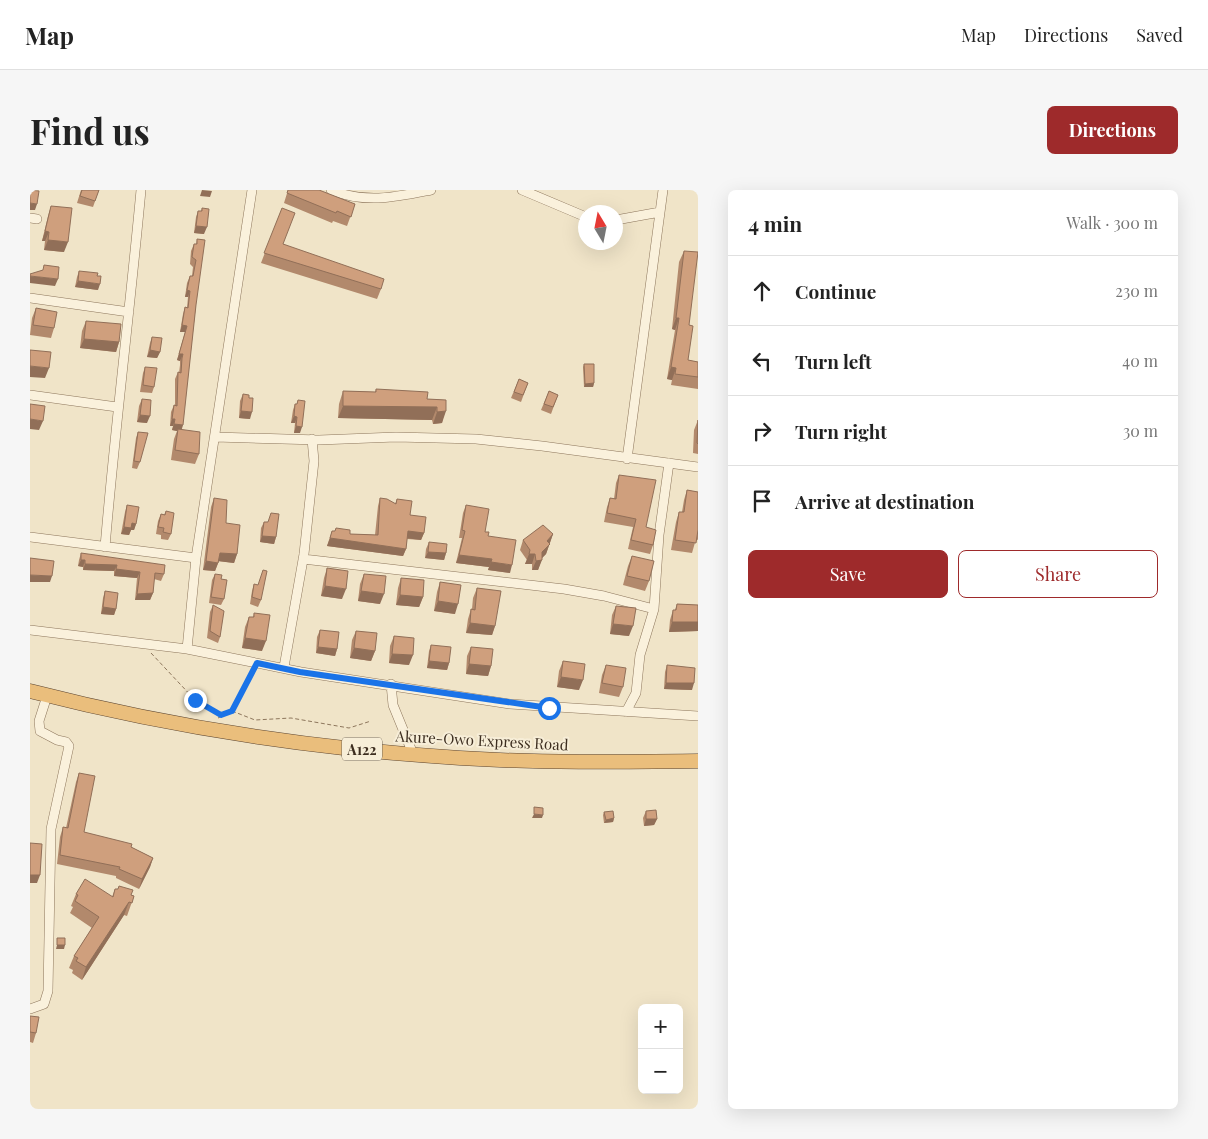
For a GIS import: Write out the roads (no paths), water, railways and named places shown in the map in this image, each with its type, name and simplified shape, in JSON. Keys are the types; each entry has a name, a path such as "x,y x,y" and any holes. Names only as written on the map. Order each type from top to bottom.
{"highway":[{"name":"Akure-Owo Express Road","path":"30,691 210,729 323,745 413,754 518,761 698,761"}],"street":[{"path":"105,547 117,407 141,190"},
{"path":"187,649 196,558 252,190"},
{"path":"331,190 362,198 382,199 431,190"},
{"path":"522,190 578,214"},
{"path":"627,459 663,190"},
{"path":"623,219 660,212"},
{"path":"30,298 129,312"},
{"path":"30,395 117,407"},
{"path":"215,437 476,439 698,467"},
{"path":"284,667 303,559 314,460 312,439"},
{"path":"626,712 636,694 640,655 654,609 659,535 669,463"},
{"path":"30,537 196,558"},
{"path":"303,559 564,589 604,596 654,609"},
{"path":"30,630 187,649 284,667 300,672 391,684 510,704 698,716"},
{"path":"391,684 393,705 413,754"},
{"path":"30,1009 44,1004 48,991 51,828 69,746 66,742 57,740 40,731 39,721 47,696"}]}
